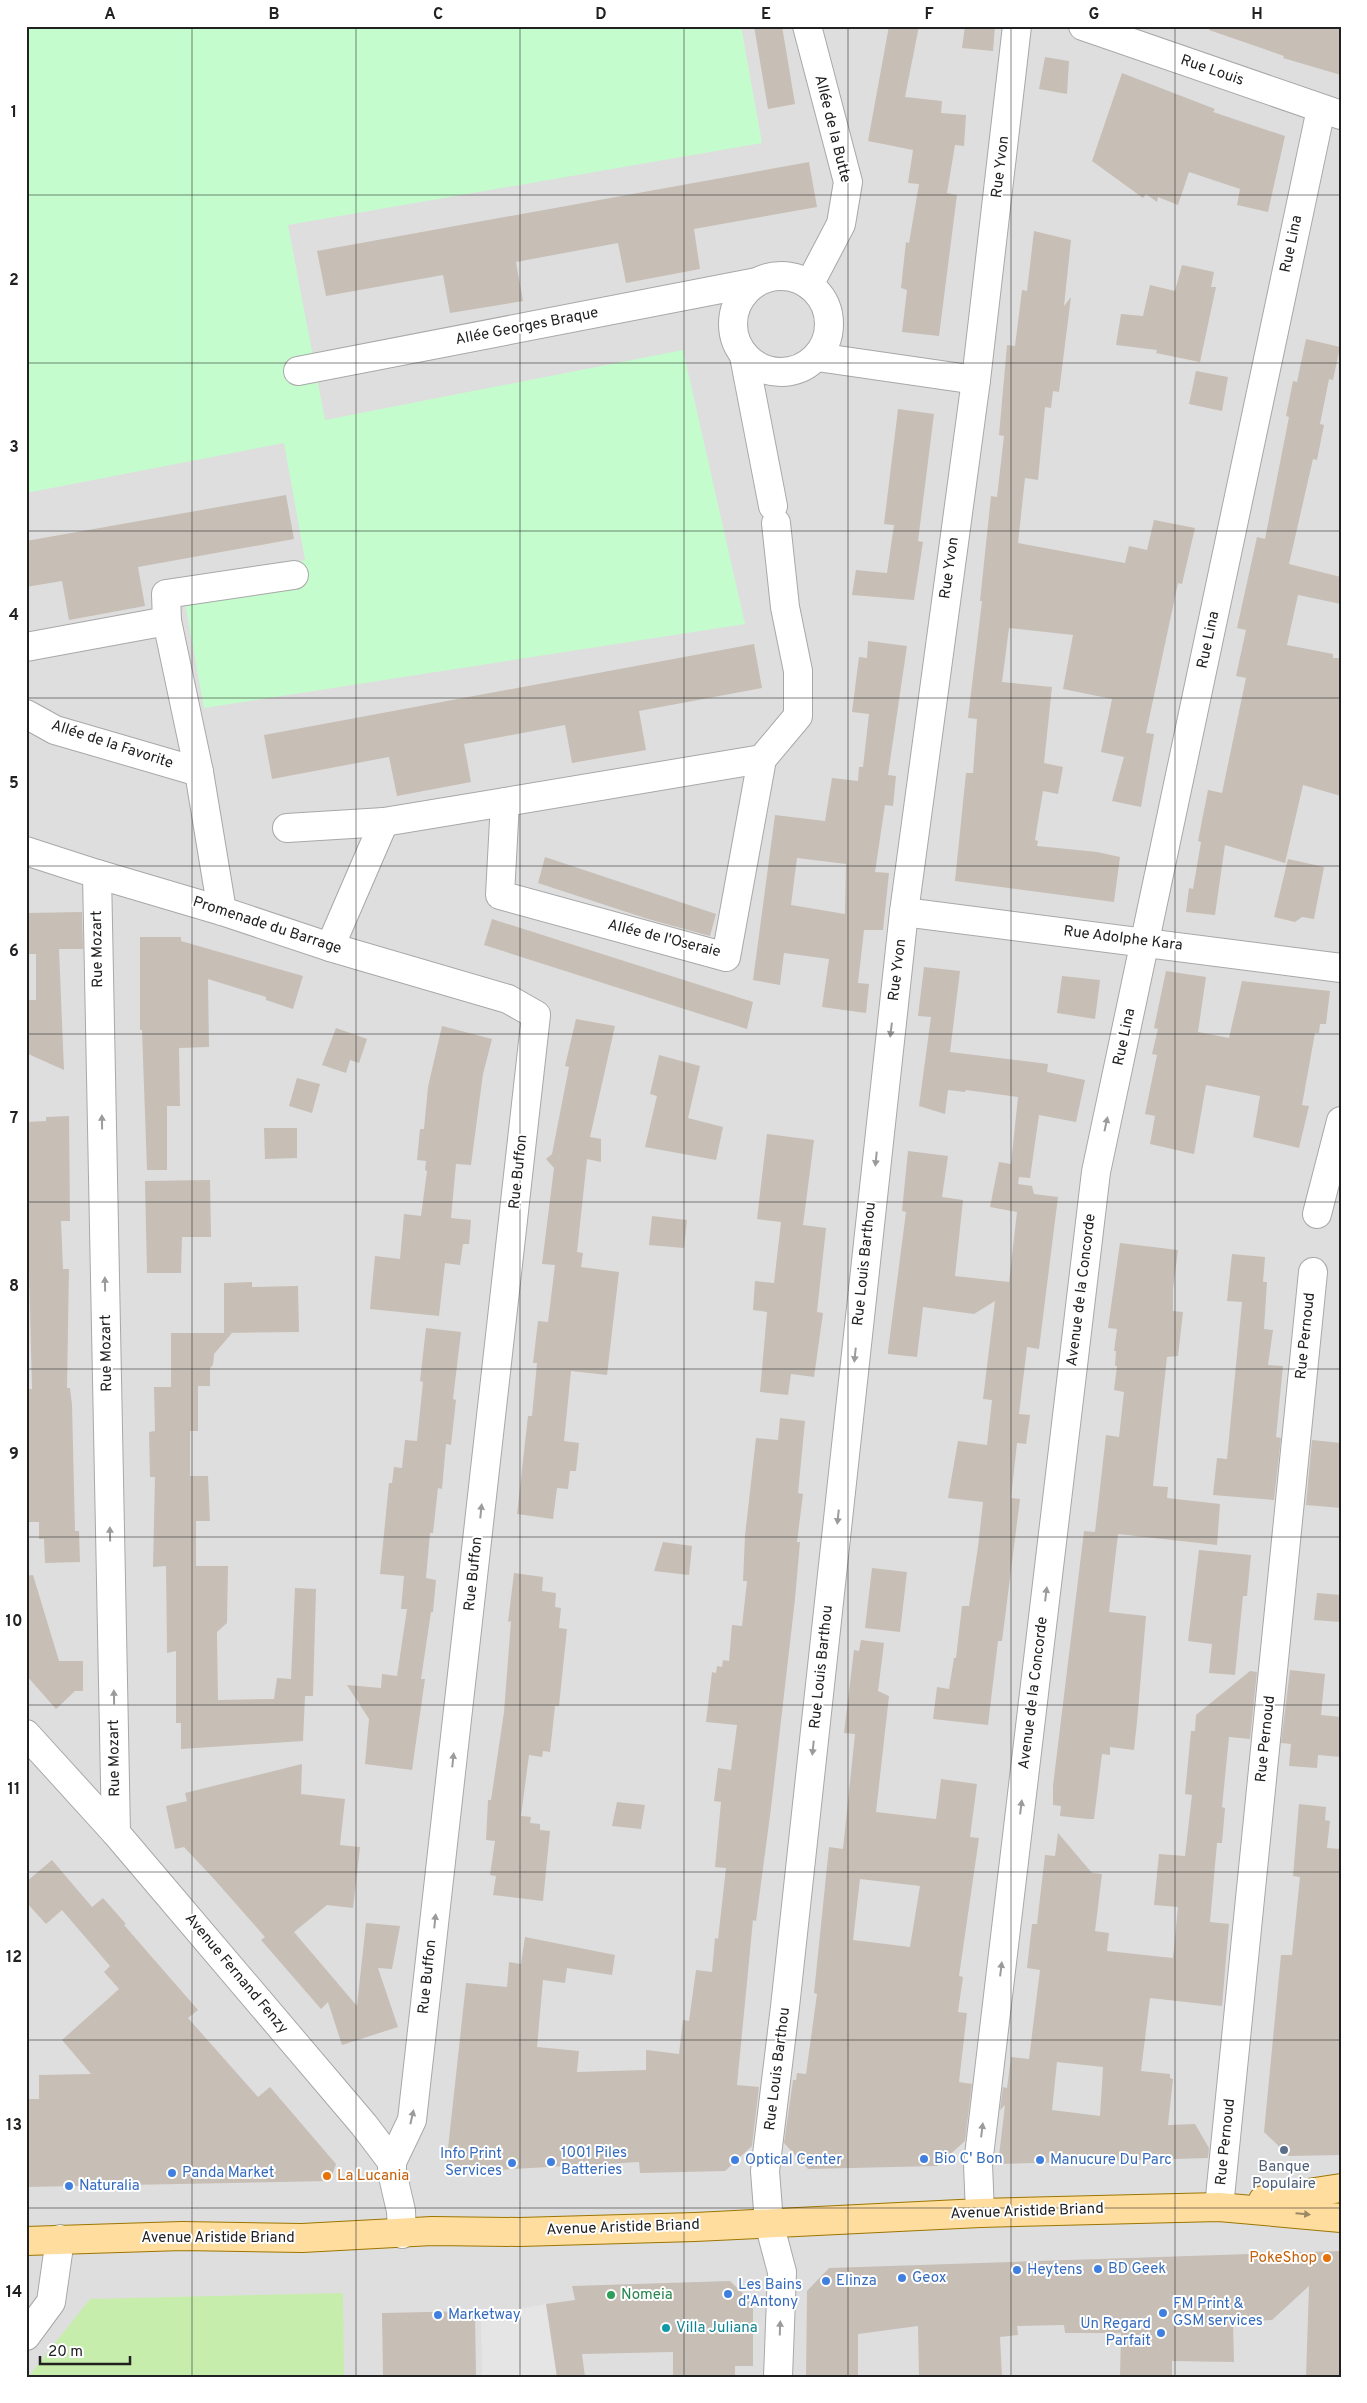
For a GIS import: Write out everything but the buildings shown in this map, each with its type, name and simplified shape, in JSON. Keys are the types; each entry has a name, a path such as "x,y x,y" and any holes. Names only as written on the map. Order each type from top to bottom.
{"main road":[{"name":"Avenue Aristide Briand","path":"1219,2207 1341,2188"},
{"name":"Avenue Aristide Briand","path":"26,2241 182,2236 302,2238 689,2227 980,2213 1219,2207 1341,2218"}],"street":[{"name":"Allée de la Butte","path":"806,26 848,182 841,224 809,285"},
{"name":"Rue Yvon","path":"882,1110 904,912 976,380 1017,26"},
{"name":"Rue Louis","path":"1083,26 1331,112"},
{"name":"Rue Lina","path":"1096,1172 1145,942 1331,112"},
{"name":"Allée Georges Braque","path":"775,515 744,356 736,344 732,330 733,316 737,302 745,290 770,276 783,275 797,278 809,285"},
{"name":"Allée Georges Braque","path":"298,371 757,282"},
{"path":"744,356 756,366 772,372 788,372 803,367 817,357 825,344 830,328 827,311 820,296 809,285"},
{"path":"817,357 976,380"},
{"name":"Allée de l'Oseraie","path":"505,802 500,895 726,957 762,759 798,716 798,671 785,607 775,515"},
{"name":"Allée de la Favorite","path":"222,910 199,772 167,621 166,594 294,575"},
{"path":"26,647 167,621"},
{"name":"Allée de la Favorite","path":"26,714 55,730 199,772"},
{"path":"287,828 384,822 762,759"},
{"path":"330,947 384,822"},
{"name":"Promenade du Barrage","path":"26,851 97,874 222,910 330,947 508,999"},
{"name":"Rue Mozart","path":"97,874 116,1833"},
{"name":"Rue Adolphe Kara","path":"904,912 1341,968"},
{"name":"Rue Buffon","path":"392,2162 412,2120 534,1036 536,1015 508,999"},
{"name":"Rue Louis Barthou","path":"778,2377 782,2272 769,2223 765,2171 786,2007 882,1110"},
{"path":"1318,1214 1341,1121"},
{"name":"Avenue de la Concorde","path":"980,2213 978,2164 1096,1172"},
{"name":"Rue Pernoud","path":"1219,2207 1313,1272"},
{"name":"Avenue Fernand Fenzy","path":"26,1734 116,1833 364,2125 392,2162 392,2172 402,2211 402,2234"},
{"path":"26,2336 51,2302 60,2239"}],"shaded area":[{"path":"26,26 1341,26 1341,2377 26,2377"},
{"path":"546,2304 557,2377 482,2377 481,2315"}],"green space":[{"path":"26,26 741,26 762,143 288,225 325,420 683,350 745,624 204,708 183,592 305,560 284,443 26,493"},
{"path":"343,2293 344,2377 28,2377 90,2299"}],"place":[{"name":"Banque Populaire","path":"1284,2150"},
{"name":"Bio C' Bon","path":"924,2159"},
{"name":"Optical Center","path":"735,2160"},
{"name":"Manucure Du Parc","path":"1040,2160"},
{"name":"1001 Piles Batteries","path":"551,2162"},
{"name":"Info Print Services","path":"512,2163"},
{"name":"Panda Market","path":"172,2173"},
{"name":"La Lucania","path":"327,2176"},
{"name":"Naturalia","path":"69,2186"},
{"name":"PokeShop","path":"1327,2258"},
{"name":"BD Geek","path":"1098,2269"},
{"name":"Heytens","path":"1017,2270"},
{"name":"Geox","path":"902,2278"},
{"name":"Elinza","path":"826,2281"},
{"name":"Les Bains d'Antony","path":"728,2294"},
{"name":"Nomeia","path":"611,2295"},
{"name":"FM Print & GSM services","path":"1163,2313"},
{"name":"Marketway","path":"438,2315"},
{"name":"Villa Juliana","path":"666,2328"},
{"name":"Un Regard Parfait","path":"1161,2333"}]}
